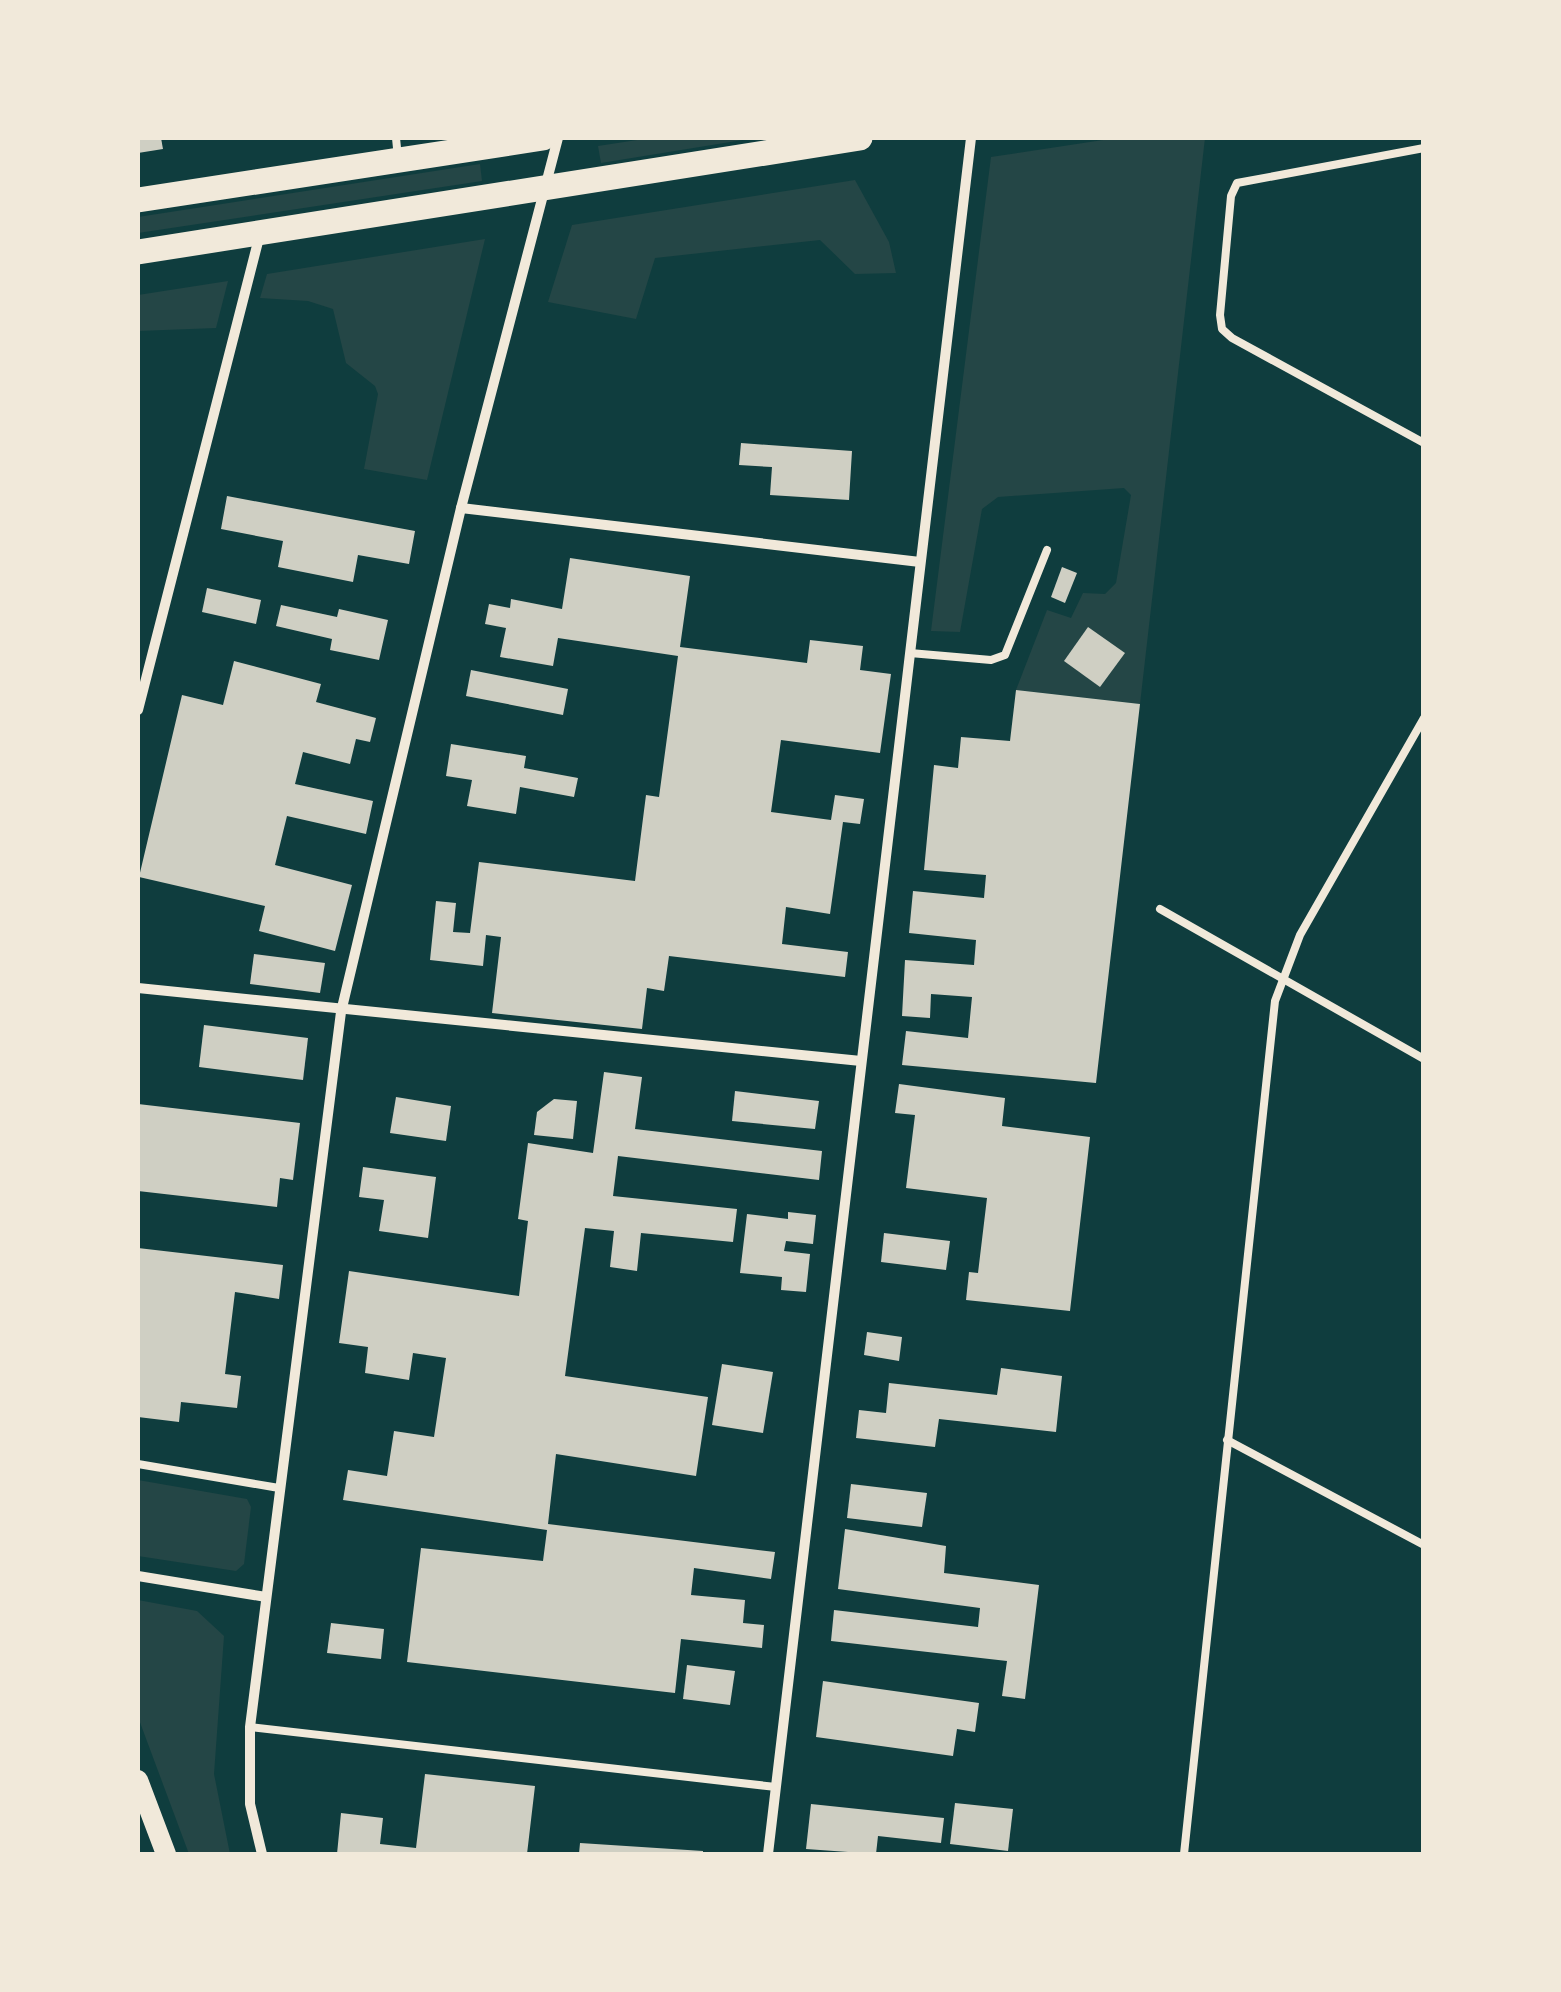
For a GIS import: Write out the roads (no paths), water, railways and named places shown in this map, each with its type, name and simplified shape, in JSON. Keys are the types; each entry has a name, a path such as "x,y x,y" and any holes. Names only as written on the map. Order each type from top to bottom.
{"main road":[{"path":"138,200 398,149 543,138"},
{"path":"138,252 860,138"},
{"path":"138,1780 166,1854"}],"street":[{"path":"262,1854 250,1804 250,1727 342,1012 461,508 558,138"},
{"path":"768,1854 971,138"},
{"path":"138,710 260,233"},
{"path":"461,508 920,562"},
{"path":"138,988 342,1012 862,1061"},
{"path":"138,1576 266,1596"}],"lane":[{"path":"1424,148 1238,183 1231,196 1220,320 1232,338 1424,443"},
{"path":"910,652 991,660 1005,655 1047,550"},
{"path":"1184,1854 1271,1025 1280,977 1424,718"},
{"path":"1160,908 1424,1059"},
{"path":"1227,1440 1424,1545"},
{"path":"138,1464 279,1488"},
{"path":"250,1727 776,1787"}]}
